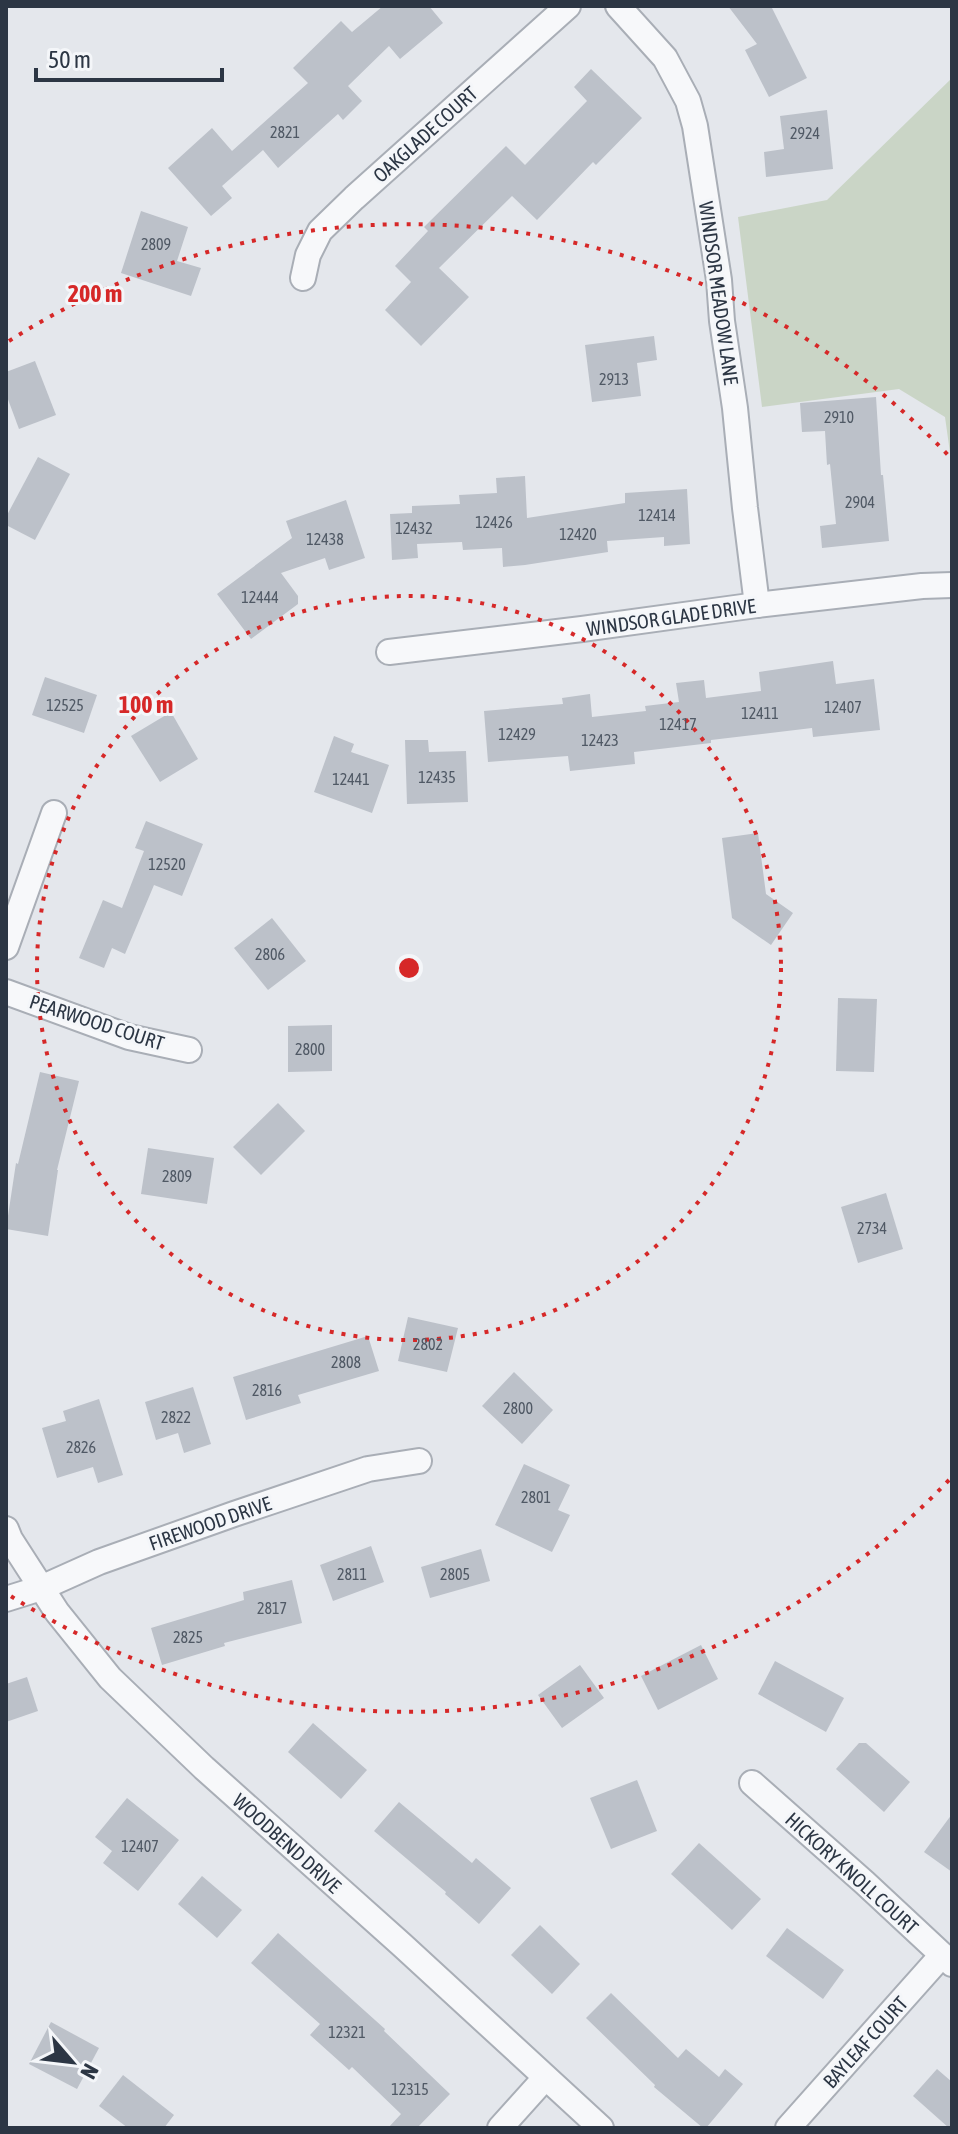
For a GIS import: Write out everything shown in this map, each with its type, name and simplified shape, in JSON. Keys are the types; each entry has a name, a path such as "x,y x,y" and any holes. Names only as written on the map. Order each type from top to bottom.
{"street":[{"name":"OAKGLADE COURT","path":"303,278 308,255 320,231 568,6"},
{"name":"WINDSOR MEADOW LANE","path":"618,6 665,58 688,101 695,126 719,280 757,605"},
{"name":"WINDSOR GLADE DRIVE","path":"389,652 757,605 952,585"},
{"path":"6,947 54,813"},
{"name":"PEARWOOD COURT","path":"6,992 129,1037 189,1050"},
{"name":"FIREWOOD DRIVE","path":"6,1599 41,1588 99,1562 368,1469 419,1461"},
{"name":"WOODBEND DRIVE","path":"6,1529 57,1612 110,1678 204,1768 601,2128"},
{"name":"HICKORY KNOLL COURT","path":"752,1783 947,1960"},
{"name":"BAYLEAF COURT","path":"788,2128 947,1960"},
{"path":"500,2128 545,2078"}],"green space":[{"path":"952,78 952,467 945,417 899,389 762,407 738,217 827,200"}],"building":[{"path":"383,6 429,6 443,23 400,59 389,46 348,86 362,101 343,120 338,114 278,168 263,150 222,186 232,198 211,216 168,168 212,128 232,151 308,83 293,68 341,21 352,32"},
{"path":"728,6 771,6 807,78 769,97 745,50 757,44"},
{"path":"591,69 642,118 596,165 593,162 537,220 512,196 439,268 469,297 421,346 385,310 411,282 395,266 428,231 424,227 506,146 525,165 587,101 574,87"},
{"path":"827,110 833,169 766,177 764,152 784,149 780,116"},
{"path":"141,211 188,227 177,261 201,268 191,296 121,273"},
{"path":"654,336 657,360 637,363 641,396 592,402 585,345"},
{"path":"35,361 56,415 19,429 6,394 6,372"},
{"path":"876,397 889,541 822,548 820,526 836,524 825,431 802,432 800,403"},
{"path":"38,457 70,474 35,540 6,525 6,517"},
{"path":"525,476 527,518 625,503 625,493 687,489 690,544 664,546 664,537 607,541 608,552 503,567 502,548 463,550 462,542 417,544 418,558 392,560 390,514 412,513 412,506 460,504 459,495 497,493 496,478"},
{"path":"346,500 365,558 329,570 325,558 281,573 298,596 298,604 251,639 217,594 292,538 286,521"},
{"path":"833,661 836,684 874,679 880,730 813,737 812,728 711,740 711,743 634,752 635,764 570,771 568,756 488,762 484,711 563,704 562,698 590,694 592,717 646,711 645,706 679,702 676,683 704,680 706,698 761,691 759,672"},
{"path":"45,677 97,695 84,733 32,715"},
{"path":"171,712 198,759 160,782 131,736"},
{"path":"334,736 354,744 351,752 389,765 372,813 314,792"},
{"path":"405,740 428,740 429,752 466,751 468,802 407,804"},
{"path":"146,821 203,844 182,896 154,885 125,954 112,948 104,968 79,958 103,900 122,908 144,851 135,848"},
{"path":"758,833 766,894 793,913 771,945 732,918 722,838"},
{"path":"272,918 306,961 268,990 234,948"},
{"path":"838,998 877,999 874,1072 836,1071"},
{"path":"332,1025 332,1071 288,1072 288,1026"},
{"path":"40,1072 79,1081 57,1170 48,1236 6,1229 16,1163"},
{"path":"278,1103 305,1131 261,1175 233,1147"},
{"path":"148,1148 214,1158 207,1204 141,1194"},
{"path":"886,1193 903,1249 858,1263 841,1207"},
{"path":"408,1317 458,1328 447,1372 398,1361"},
{"path":"368,1336 379,1371 298,1395 301,1403 246,1420 233,1377"},
{"path":"514,1372 553,1410 522,1444 482,1406"},
{"path":"193,1387 211,1444 184,1453 178,1433 156,1440 145,1402"},
{"path":"99,1399 123,1475 98,1483 93,1467 57,1478 42,1428 66,1421 63,1411"},
{"path":"524,1464 570,1485 558,1510 570,1515 552,1552 495,1525"},
{"path":"371,1546 384,1582 333,1601 320,1565"},
{"path":"481,1549 490,1581 430,1598 421,1567"},
{"path":"292,1580 302,1623 224,1643 225,1646 162,1665 151,1628 244,1600 243,1592"},
{"path":"701,1645 718,1679 658,1710 641,1676"},
{"path":"775,1661 844,1698 826,1732 758,1694"},
{"path":"580,1665 604,1698 562,1728 538,1695"},
{"path":"27,1677 38,1711 6,1722 6,1684"},
{"path":"313,1723 367,1770 341,1799 288,1752"},
{"path":"859,1743 866,1743 910,1782 884,1812 836,1769"},
{"path":"637,1780 657,1831 611,1849 590,1798"},
{"path":"127,1798 179,1840 138,1891 103,1863 112,1851 95,1837"},
{"path":"399,1802 472,1863 476,1858 511,1888 479,1924 374,1831"},
{"path":"952,1814 952,1872 924,1852"},
{"path":"699,1843 761,1899 732,1930 671,1874"},
{"path":"202,1876 242,1910 217,1938 178,1904"},
{"path":"540,1925 580,1964 552,1994 511,1955"},
{"path":"787,1928 844,1970 823,1999 766,1956"},
{"path":"278,1933 385,2029 450,2094 417,2128 388,2128 401,2114 352,2067 349,2070 310,2035 320,2024 251,1963"},
{"path":"611,1993 678,2058 686,2049 719,2077 725,2069 743,2084 706,2128 654,2087 586,2018"},
{"path":"51,2022 99,2048 77,2089 29,2064"},
{"path":"937,2069 952,2082 952,2128 913,2096"},
{"path":"123,2075 174,2115 164,2128 128,2128 99,2106"}]}
